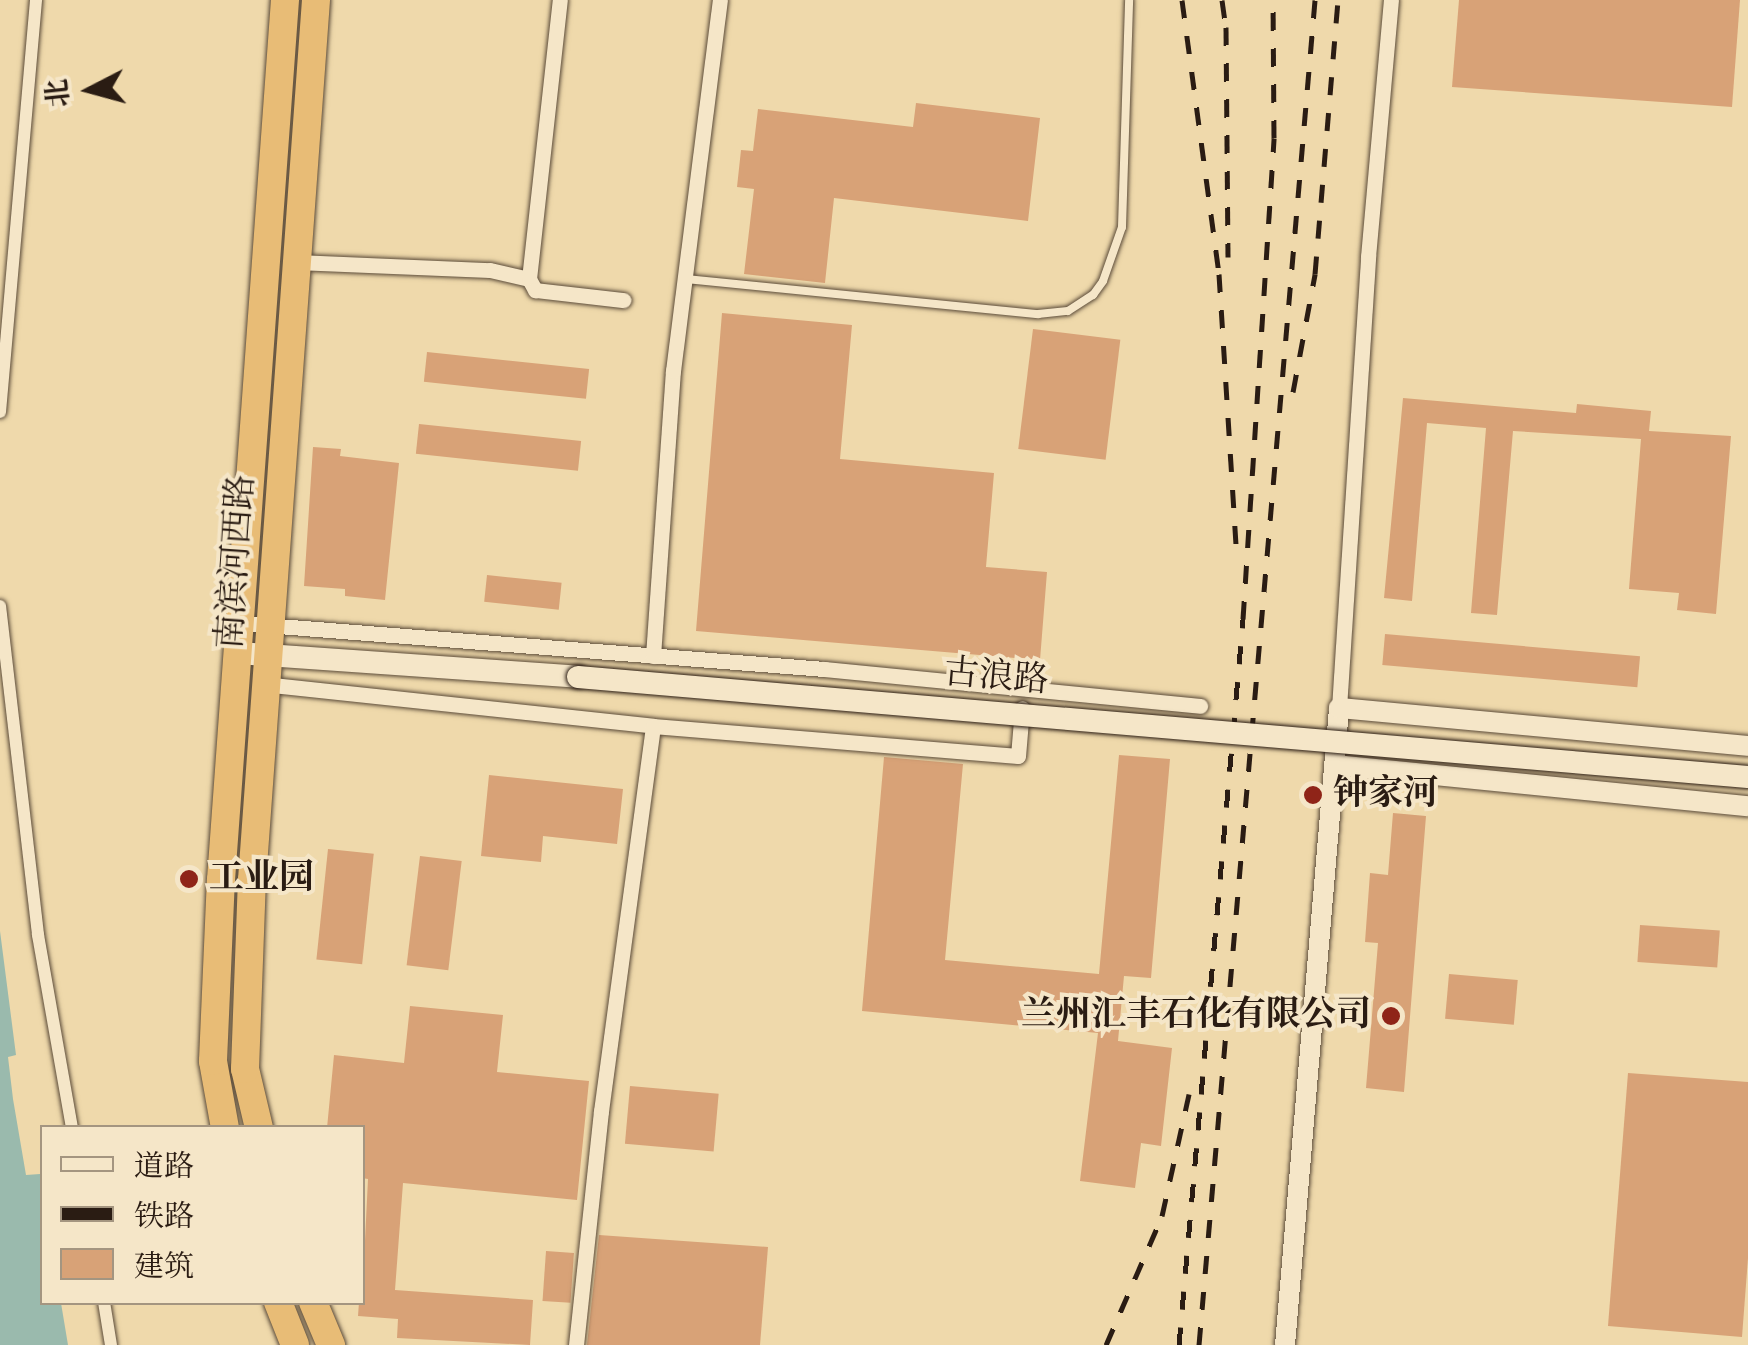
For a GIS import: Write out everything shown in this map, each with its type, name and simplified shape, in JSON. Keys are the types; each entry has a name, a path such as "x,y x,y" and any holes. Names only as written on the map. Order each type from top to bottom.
{"highway":[{"name":"南滨河西路","path":"224,1125 213,1061 236,667 285,0"},
{"name":"南滨河西路","path":"258,1125 245,1069 267,670 316,0"},
{"path":"279,1305 296,1345"},
{"path":"314,1305 331,1345"}],"main road":[{"name":"古浪路","path":"236,667 578,678 1748,777"}],"street":[{"path":"0,412 36,0"},
{"path":"560,0 529,279 535,290 623,300"},
{"path":"654,656 673,371 720,0"},
{"path":"1286,1345 1339,708 1367,276 1391,0"},
{"path":"296,262 490,270 529,279"},
{"path":"0,606 38,936 71,1125"},
{"path":"240,624 654,656 1200,706"},
{"path":"267,670 653,726 1018,756 1024,689"},
{"path":"1339,708 1748,746"},
{"path":"576,1345 601,1110 653,726"},
{"path":"1334,765 1748,806"},
{"path":"104,1305 111,1345"}],"lane":[{"path":"686,279 1038,314 1068,311 1093,295 1102,281 1122,226 1129,0"}],"shaded area":[{"path":"0,931 16,1055 8,1057 13,1099 26,1175 40,1174 40,1305 61,1305 68,1345 0,1345"}],"building":[{"path":"1459,0 1740,0 1732,107 1452,87"},
{"path":"916,103 1040,118 1028,221 834,198 825,283 744,274 754,189 737,187 741,150 753,151 758,109 913,127"},
{"path":"722,313 852,325 840,459 994,473 986,567 1047,572 1040,660 696,631"},
{"path":"1033,329 1120,340 1106,460 1018,449"},
{"path":"427,352 589,369 586,399 424,382"},
{"path":"1403,398 1576,413 1577,404 1651,411 1649,431 1731,436 1716,614 1677,610 1679,593 1629,589 1641,439 1513,431 1497,615 1471,613 1486,428 1427,423 1412,601 1384,598"},
{"path":"419,424 581,441 578,471 416,454"},
{"path":"313,447 341,449 340,456 399,463 385,600 345,596 345,589 304,586"},
{"path":"487,575 562,583 559,610 484,602"},
{"path":"1385,634 1640,656 1637,687 1382,665"},
{"path":"1119,755 1170,759 1151,978 1124,976 1118,1041 1172,1048 1161,1146 1141,1143 1135,1188 1080,1181 1098,1033 862,1011 884,757 963,764 945,960 1099,974"},
{"path":"489,775 623,789 617,844 543,836 541,862 481,856"},
{"name":"兰州汇丰石化有限公司","path":"1393,813 1426,816 1404,1092 1366,1088 1378,943 1365,942 1370,873 1388,875"},
{"path":"328,849 374,854 362,964 316,959"},
{"path":"420,856 462,861 448,970 407,965"},
{"path":"1640,925 1720,931 1717,967 1637,962"},
{"path":"1449,974 1518,980 1514,1025 1445,1019"},
{"path":"410,1006 503,1015 497,1072 589,1081 577,1200 403,1183 395,1290 533,1300 530,1345 397,1338 398,1319 358,1316 359,1305 365,1305 365,1125 327,1125 334,1055 404,1063"},
{"path":"1628,1073 1748,1082 1748,1258 1742,1337 1608,1326"},
{"path":"630,1086 719,1094 714,1152 625,1144"},
{"path":"599,1235 768,1247 760,1345 587,1345"},
{"path":"546,1251 574,1253 570,1303 543,1301"}],"railway":[{"path":"1182,0 1219,274 1236,545"},
{"path":"1222,0 1226,27 1228,257"},
{"path":"1179,1345 1243,619 1274,138 1273,0"},
{"path":"1199,1345 1315,0"},
{"path":"1293,392 1315,274 1338,0"},
{"path":"1106,1345 1162,1216 1189,1094"}],"place":[{"name":"钟家河","path":"1313,795"},
{"name":"工业园","path":"189,879"},
{"name":"兰州汇丰石化有限公司","path":"1391,1016"}]}
